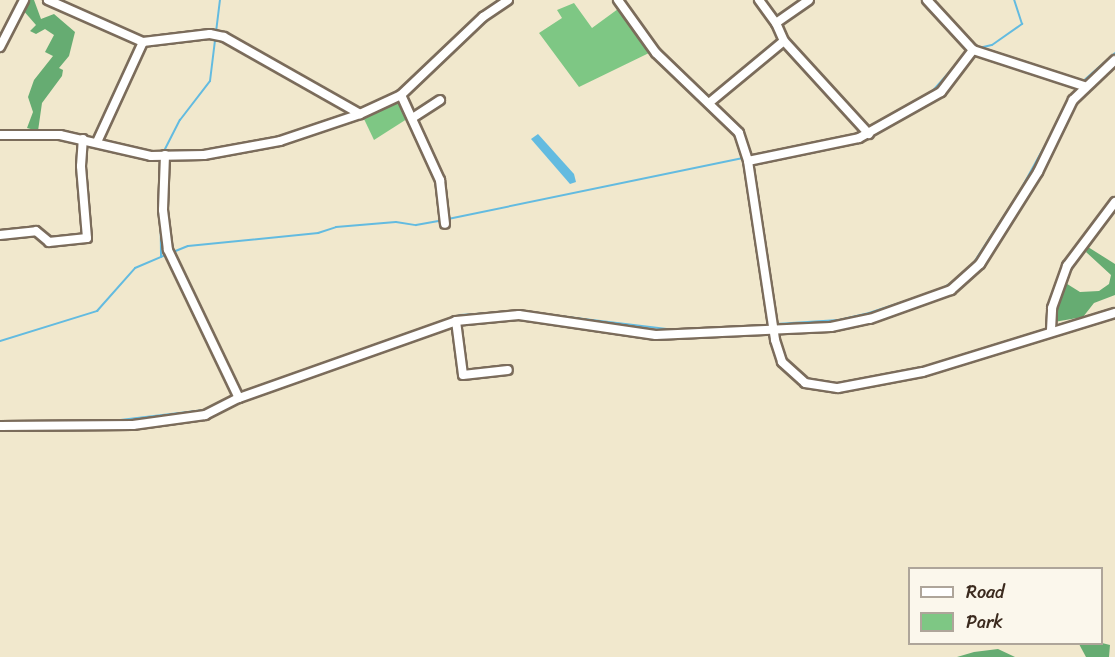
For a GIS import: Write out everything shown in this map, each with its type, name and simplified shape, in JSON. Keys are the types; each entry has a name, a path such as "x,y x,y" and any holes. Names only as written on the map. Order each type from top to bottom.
{"street":[{"path":"0,47 24,0"},
{"path":"48,0 143,42 210,34 224,37 360,114"},
{"path":"0,135 51,134 165,155 237,150 280,141 360,114 401,95 483,17 508,0"},
{"path":"618,0 656,53 739,133 748,161 775,328 787,368 805,383 824,389 923,372 1051,330 1115,313"},
{"path":"759,0 776,23 784,41 868,134"},
{"path":"776,23 809,0"},
{"path":"927,0 973,50 1084,86"},
{"path":"709,103 784,41"},
{"path":"97,142 143,42"},
{"path":"748,161 868,134 928,102 973,50"},
{"path":"0,426 133,424 205,415 239,398 456,321 519,315 656,336 775,328 831,327 870,319 955,287 980,264 1084,86 1115,60"},
{"path":"401,95 414,117 440,180 445,224"},
{"path":"414,117 440,100"},
{"path":"0,235 36,231 49,242 87,238 81,166 83,139"},
{"path":"165,155 163,210 168,250 239,398"},
{"path":"1051,330 1052,308 1067,266 1115,202"},
{"path":"456,321 463,375 508,370"}],"green space":[{"path":"23,0 34,0 41,19 54,14 75,32 69,56 59,68 63,70 62,76 42,103 38,131 27,128 33,112 28,97 34,80 53,56 45,52 54,35 45,29 36,34 30,31 36,25 22,9"},
{"path":"574,3 592,28 618,9 649,53 579,87 539,33 562,18 557,10"},
{"path":"403,100 410,117 374,140 364,119"},
{"path":"1088,247 1115,264 1115,295 1094,303 1083,317 1054,322 1064,282 1080,292 1099,291 1109,284 1111,275 1086,252"},
{"path":"1080,645 1110,645 1109,657 1086,657"},
{"path":"998,649 1015,657 957,657 974,652"}],"water":[{"path":"538,134 574,174 576,182 570,184 531,139"}],"waterway":[{"path":"164,151 180,120 210,81 220,0"},
{"path":"979,48 992,45 1022,24 1014,0"},
{"path":"1081,83 1115,53"},
{"path":"930,94 960,60"},
{"path":"971,267 1020,191 1077,87"},
{"path":"448,219 757,155"},
{"path":"160,159 161,257"},
{"path":"173,252 188,246 318,233 336,227 396,222 416,225 443,220"},
{"path":"0,341 97,311 135,268 168,254"},
{"path":"776,324 839,320 869,313 939,290 958,279"},
{"path":"239,393 460,315 520,311"},
{"path":"526,312 675,330"},
{"path":"713,328 770,325"},
{"path":"112,421 204,410 234,395"},
{"path":"0,422 16,422"}]}
